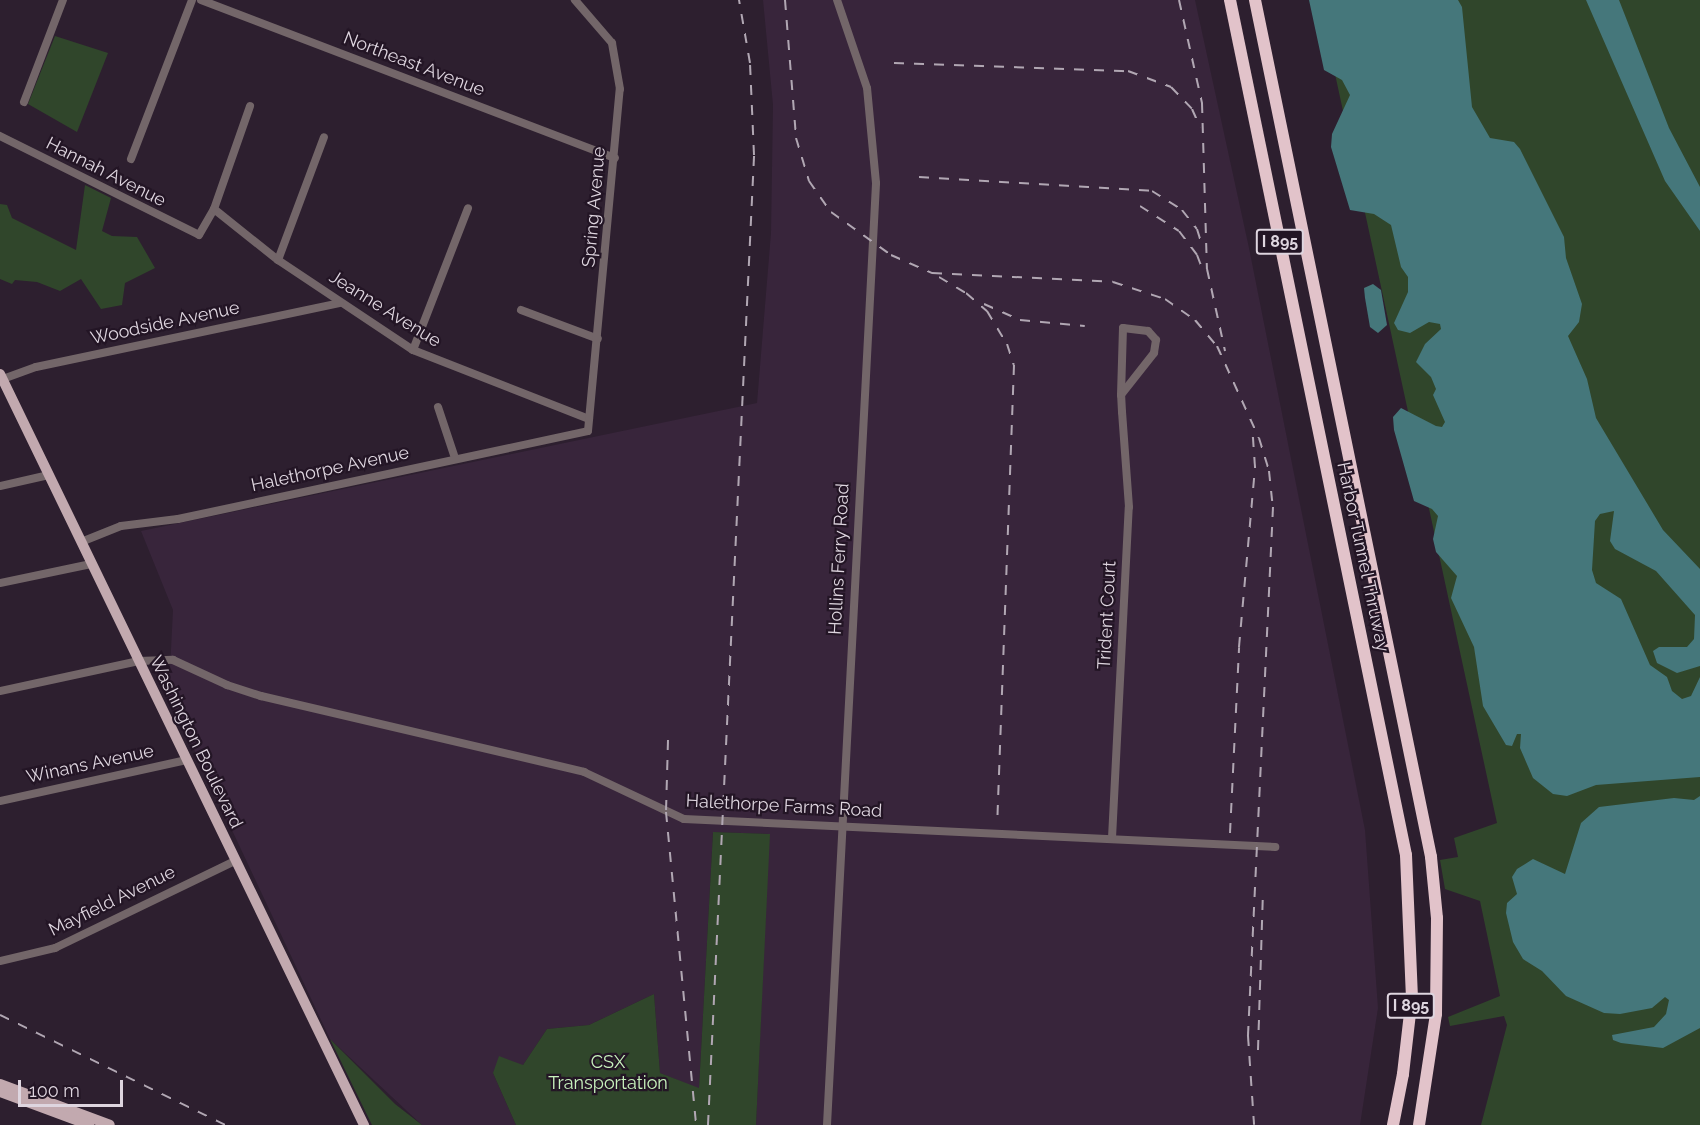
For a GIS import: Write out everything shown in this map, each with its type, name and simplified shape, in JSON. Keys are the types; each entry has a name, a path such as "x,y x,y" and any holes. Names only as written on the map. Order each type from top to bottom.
{"highway":[{"name":"Harbor Tunnel Thruway","path":"1230,0 1406,855 1412,996 1403,1074 1393,1125"},
{"name":"Harbor Tunnel Thruway","path":"1255,0 1431,857 1435,885 1436,1014 1419,1125"}],"main road":[{"name":"Washington Boulevard","path":"1,378 364,1125"},
{"path":"0,1084 110,1125"},
{"path":"0,1092 89,1125"}],"street":[{"path":"24,102 63,0"},
{"path":"131,159 192,0"},
{"name":"Northeast Avenue","path":"201,0 615,158"},
{"name":"Spring Avenue","path":"575,0 605,30 616,56 620,89 588,431"},
{"name":"Hollins Ferry Road","path":"827,1125 876,155 862,69 837,0"},
{"path":"214,209 250,105"},
{"name":"Hannah Avenue","path":"0,135 199,235 214,209"},
{"path":"278,260 324,137"},
{"path":"413,350 468,208"},
{"name":"Jeanne Avenue","path":"214,209 278,260 339,303 413,350 589,419"},
{"name":"Woodside Avenue","path":"1,378 36,367 339,303"},
{"path":"521,310 598,339"},
{"name":"Trident Court","path":"1112,838 1129,507 1121,394 1123,328 1148,331 1156,340 1154,353 1121,394"},
{"path":"438,407 455,458"},
{"name":"Halethorpe Avenue","path":"81,542 121,526 178,519 588,431"},
{"path":"0,486 49,475"},
{"path":"0,583 91,564"},
{"name":"Halethorpe Farms Road","path":"0,691 139,661 183,662 227,685 261,696 584,772 684,819 1275,847"},
{"name":"Winans Avenue","path":"0,801 187,760"},
{"name":"Mayfield Avenue","path":"0,961 55,948 235,861"}],"shaded area":[{"path":"763,0 1195,0 1249,248 1365,830 1378,1008 1360,1125 756,1125 769,834 713,832 699,1089 660,1073 654,994 589,1025 547,1029 523,1065 493,1073 516,1125 422,1125 330,1039 162,681 170,669 173,610 141,531 757,403 771,233 773,105"},
{"path":"1309,0 1458,0 1462,7 1472,107 1490,138 1514,142 1520,149 1564,237 1566,258 1582,304 1579,322 1568,336 1587,379 1596,418 1663,530 1700,569 1700,666 1677,673 1657,663 1653,651 1659,647 1687,647 1694,639 1695,615 1656,571 1615,549 1610,541 1614,511 1600,514 1595,521 1592,570 1596,583 1621,599 1650,665 1667,677 1672,691 1682,699 1691,696 1700,677 1700,777 1596,785 1567,796 1553,794 1533,778 1520,748 1521,734 1517,734 1512,746 1506,745 1483,706 1474,647 1451,598 1457,576 1436,552 1433,539 1438,516 1432,509 1414,501 1394,430 1393,417 1401,408 1436,426 1442,427 1445,422 1433,395 1436,389 1431,377 1416,362 1425,344 1441,329 1440,324 1429,322 1410,333 1398,330 1394,323 1408,292 1408,277 1401,267 1391,225 1374,214 1350,210 1331,147 1332,134 1350,95 1342,80 1324,70"},
{"path":"1586,0 1619,0 1669,128 1700,187 1700,231 1665,181"},
{"path":"1373,284 1381,290 1387,325 1378,333 1370,327 1365,298 1364,288"},
{"path":"1700,796 1700,1028 1663,1048 1621,1043 1613,1040 1612,1035 1654,1027 1666,1014 1669,1000 1665,997 1652,1008 1620,1014 1604,1013 1566,996 1542,971 1523,959 1513,942 1506,913 1507,903 1517,894 1512,877 1517,869 1533,859 1565,874 1581,823 1599,807 1674,798 1694,800"}],"green space":[{"path":"1319,0 1700,0 1700,1125 1481,1125 1507,1025 1504,1016 1450,1026 1448,1017 1500,996 1480,901 1445,889 1440,860 1458,857 1454,838 1497,823"},
{"path":"55,36 108,53 77,132 28,104"},
{"path":"85,185 111,198 102,231 112,236 137,237 155,268 125,283 122,305 101,309 81,279 60,291 37,282 15,280 12,284 0,279 0,204 7,205 12,218 76,250"},
{"name":"CSX Transportation","path":"713,832 770,834 756,1125 516,1125 493,1073 499,1056 523,1065 547,1029 589,1025 654,994 660,1073 699,1088"},
{"path":"330,1039 395,1104 422,1125 372,1125"}],"railway":[{"path":"708,1125 754,155 750,63 739,0"},
{"path":"785,0 796,138 809,181 831,212 891,255 932,273 1113,282 1165,299 1195,320 1217,346 1259,438 1269,471 1273,507 1248,1036 1254,1125"},
{"path":"1179,0 1202,103 1207,269 1225,351"},
{"path":"894,63 1128,71 1171,87 1192,109 1200,127"},
{"path":"919,177 1152,191 1182,210 1197,229 1202,245"},
{"path":"1140,206 1179,231 1197,255 1204,273"},
{"path":"939,277 966,293 987,311 1007,344 1014,365 997,821"},
{"path":"984,304 1020,320 1085,326"},
{"path":"1230,833 1239,647 1255,467 1253,436"},
{"path":"668,740 666,812 696,1125"},
{"path":"1258,1050 1263,890"},
{"path":"0,1015 226,1125"}]}
